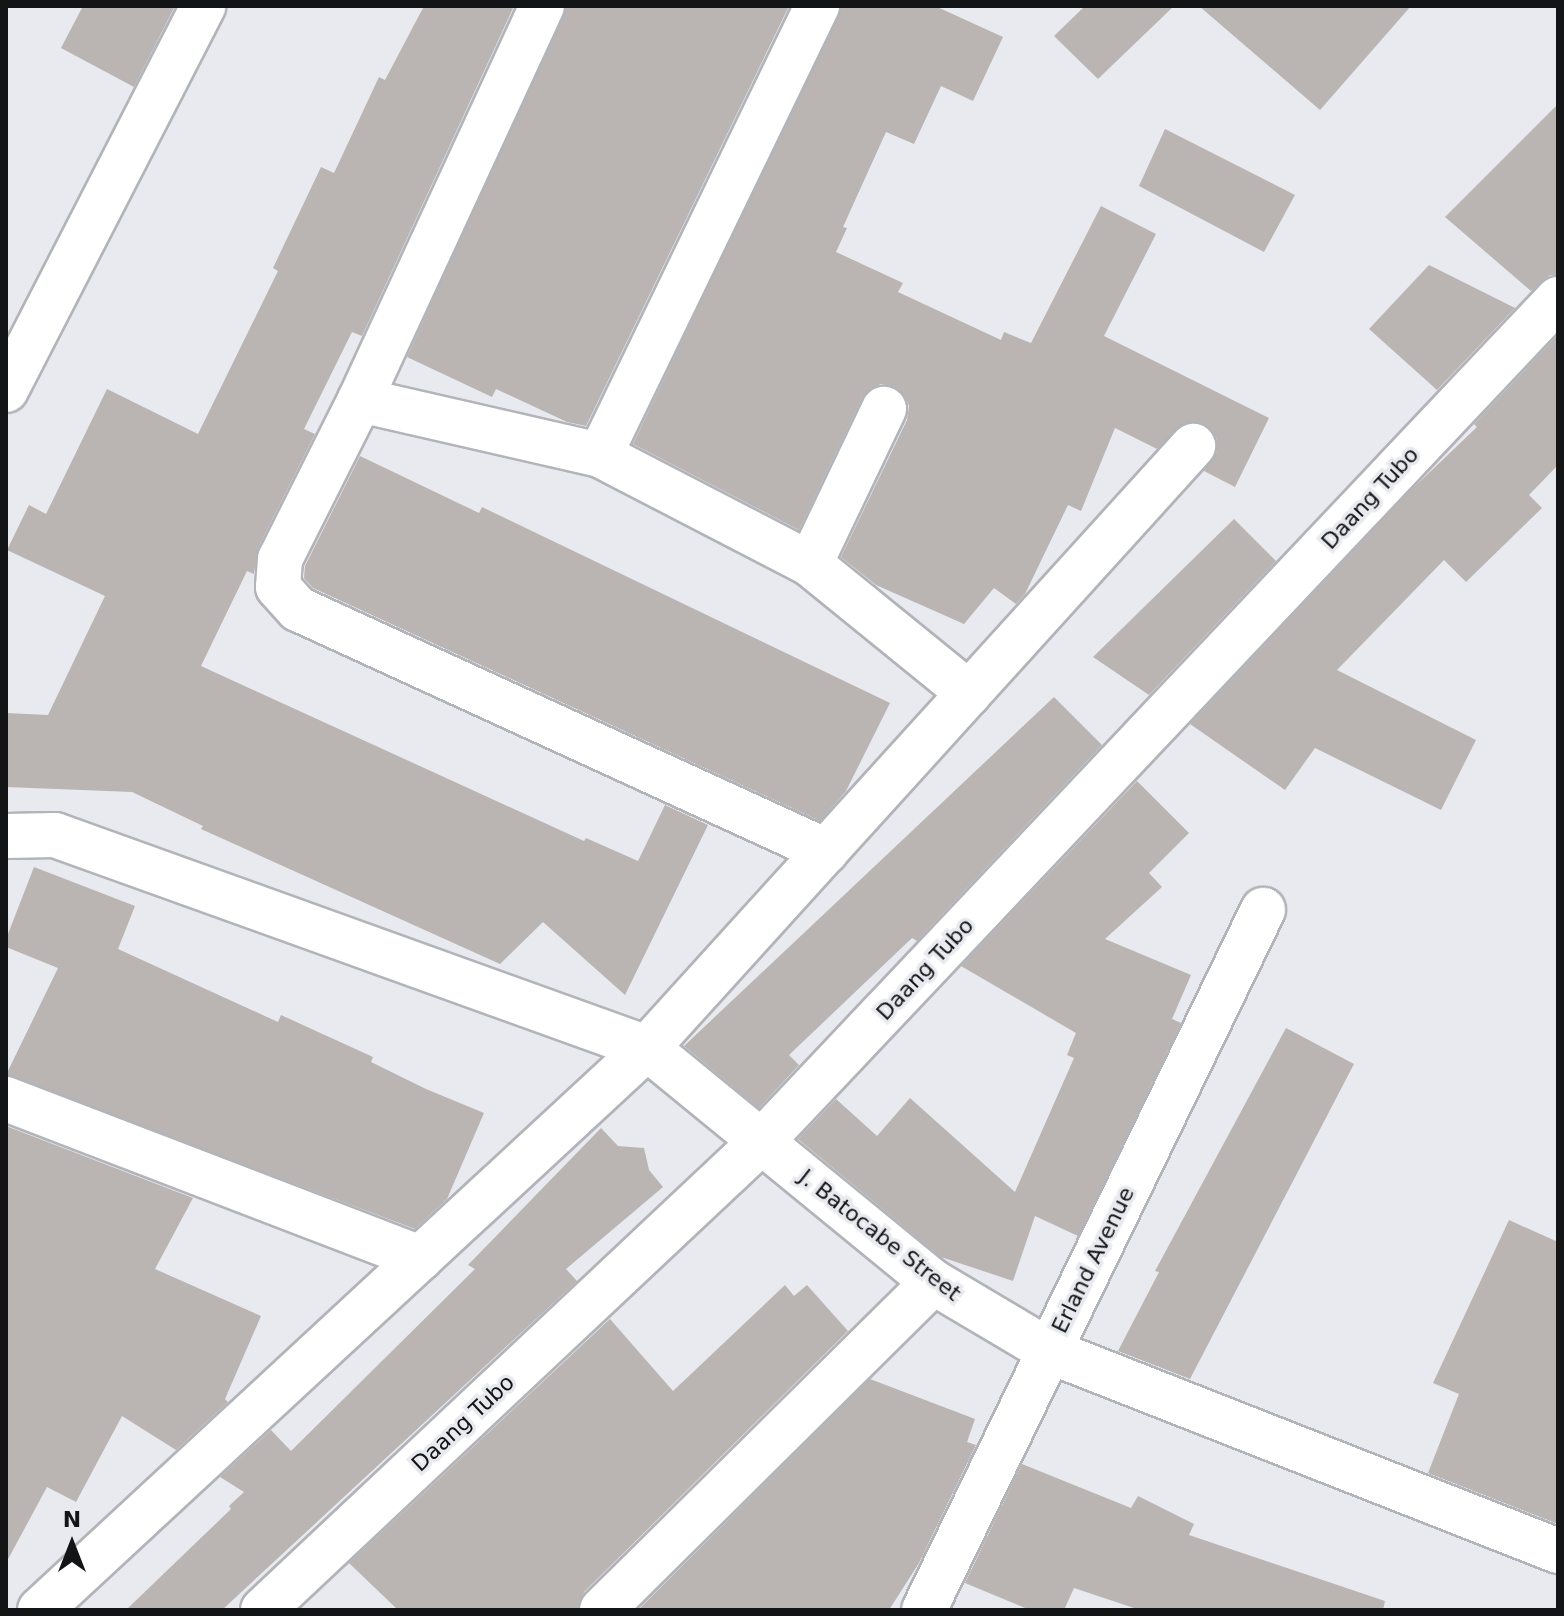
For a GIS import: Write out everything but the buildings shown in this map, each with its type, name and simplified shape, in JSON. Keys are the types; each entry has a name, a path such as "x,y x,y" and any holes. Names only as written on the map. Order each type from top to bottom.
{"street":[{"path":"6,390 203,6"},
{"path":"542,6 360,400 280,559 278,587 298,609 826,851"},
{"path":"600,455 817,6"},
{"name":"Daang Tubo","path":"263,1610 761,1142 1558,299"},
{"path":"360,400 600,455 810,564 969,693"},
{"path":"810,564 884,409"},
{"path":"40,1610 647,1048 1193,446"},
{"name":"J. Batocabe Street","path":"6,836 55,835 647,1048 933,1282 1049,1351 1558,1551"},
{"name":"Erland Avenue","path":"924,1610 1263,910"},
{"path":"6,1099 421,1258"},
{"path":"602,1610 933,1282"}]}
